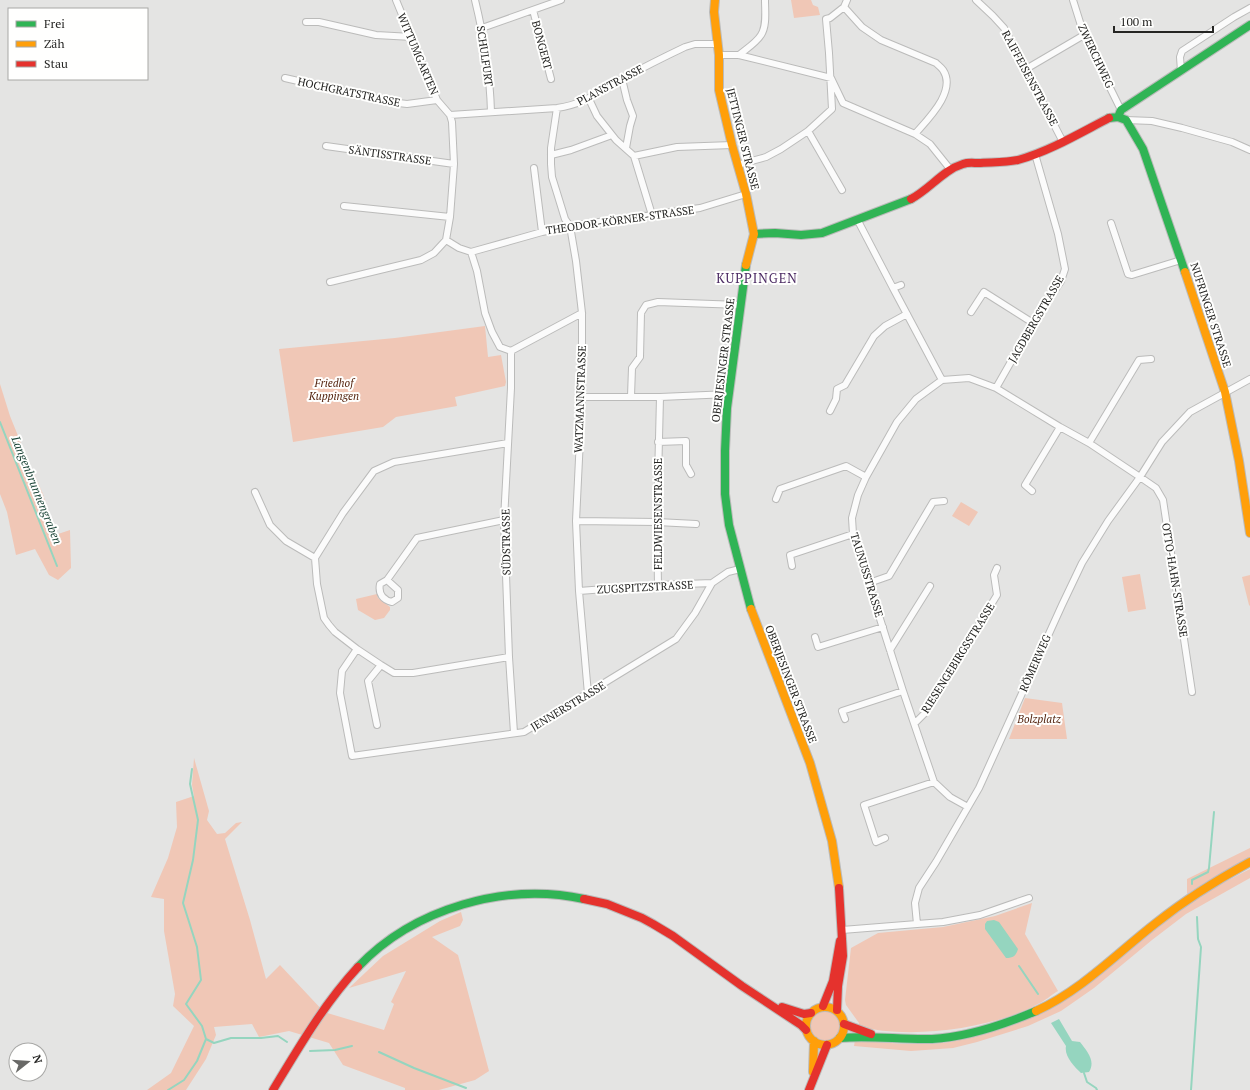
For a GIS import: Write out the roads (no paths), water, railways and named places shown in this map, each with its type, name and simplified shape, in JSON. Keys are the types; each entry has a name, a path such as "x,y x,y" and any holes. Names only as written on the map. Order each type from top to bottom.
{"main road":[{"name":"JETTINGER STRASSE","path":"715,0 714,12 719,55 719,90 737,165 746,194 754,234"},
{"path":"754,234 775,233 801,235 822,233 899,204 918,195 950,169 965,164 1017,160 1035,154 1063,142 1111,117 1122,116 1181,71 1250,25"},
{"name":"NUFRINGER STRASSE","path":"1122,116 1143,149 1161,197 1225,392 1239,461 1250,533"},
{"name":"OBERJESINGER STRASSE","path":"754,234 745,271 729,394 725,451 725,494 729,525 754,617 810,763 824,808 835,859 840,897 842,933"},
{"path":"840,1038 876,1036 926,1039 956,1036 996,1026 1035,1011 1062,997 1086,981 1154,924 1183,902 1250,862"},
{"path":"273,1090 326,1006 366,959 386,943 417,923 444,911 473,902 508,895 533,894 571,896 601,903 629,912 664,930 801,1025 806,1030"},
{"path":"823,1006 833,981 842,933"},
{"path":"837,1010 838,991 844,956 842,933"},
{"path":"767,1002 798,1013 811,1013"},
{"path":"823,1006 837,1010 841,1015 844,1024 840,1038 834,1043 827,1045 820,1044 808,1036 806,1022 816,1008 823,1006"},
{"path":"844,1024 876,1036"},
{"path":"814,1041 814,1077"},
{"path":"809,1090 827,1045"}],"street":[{"name":"WITTUMGARTEN","path":"396,0 437,100 450,114"},
{"name":"SCHULFURT","path":"475,0 482,28 490,88 491,112"},
{"name":"BONGERT","path":"540,0 541,7"},
{"path":"482,28 560,0"},
{"path":"739,55 761,35 765,26 766,0"},
{"path":"832,109 826,19 830,18 844,7 846,0"},
{"name":"RAIFFEISENSTRASSE","path":"976,0 1004,28 1063,142"},
{"name":"ZWERCHWEG","path":"1073,0 1084,35 1122,116"},
{"path":"844,7 862,27 881,40 936,63 943,70 946,79 943,100 915,134"},
{"path":"1181,71 1180,57 1182,51 1230,19 1250,8"},
{"name":"BONGERT","path":"533,10 551,79"},
{"path":"306,22 319,22 376,35 412,37"},
{"path":"1026,69 1084,35"},
{"name":"PLANSTRASSE","path":"450,114 570,106 589,99 622,79 685,47 695,44 718,44"},
{"path":"719,55 739,55 831,78"},
{"name":"HOCHGRATSTRASSE","path":"285,78 390,102 407,104 437,100"},
{"path":"831,78 843,103 915,134 930,144 950,169"},
{"path":"622,79 633,116 626,148"},
{"path":"589,99 597,116 612,135 634,156 652,214"},
{"path":"737,165 766,157 781,149 808,131 832,109 843,103"},
{"name":"WATZMANNSTRASSE","path":"557,108 550,164 552,177 565,219 570,226 582,313 582,397 576,521 578,591 588,694"},
{"path":"330,282 421,260 434,253 446,240 450,217 454,164 452,122 450,114"},
{"path":"1122,116 1182,128 1232,142 1250,150"},
{"path":"808,131 842,190"},
{"path":"551,155 572,150 612,135"},
{"path":"634,156 676,147 732,145"},
{"name":"SÄNTISSTRASSE","path":"326,146 454,164"},
{"name":"JAGDBERGSTRASSE","path":"996,388 1033,322 1061,281 1065,270 1058,234 1035,154"},
{"path":"534,168 542,232"},
{"name":"THEODOR-KÖRNER-STRASSE","path":"471,252 542,232 570,226 700,208 746,194"},
{"path":"344,206 450,217"},
{"path":"858,219 942,380 969,378 996,388 1089,443 1140,477"},
{"path":"1111,223 1128,274 1181,260"},
{"path":"446,240 459,248 471,252 477,271 484,313 500,347 511,351 582,313"},
{"path":"893,288 901,285"},
{"path":"971,312 984,292 1033,322"},
{"path":"631,396 632,368 640,357 641,313 646,305 658,302 740,305"},
{"path":"830,412 836,399 837,389 846,385 874,336 885,326 907,314"},
{"name":"SÜDSTRASSE","path":"511,351 511,388 504,520 514,733"},
{"path":"1089,443 1139,360 1151,359"},
{"name":"RÖMERWEG","path":"917,924 915,902 919,888 936,862 979,788 1082,563 1108,521 1140,477 1162,442 1190,412 1250,379"},
{"name":"TAUNUSSTRASSE","path":"942,380 916,399 898,422 866,477 858,495 852,518 853,534 882,627 934,782 950,797 968,807"},
{"path":"582,397 660,397 729,394"},
{"name":"FELDWIESENSTRASSE","path":"658,585 657,522 660,397"},
{"path":"1032,491 1025,485 1060,427"},
{"name":"FELDWIESENSTRASSE","path":"658,442 686,441 686,465 690,474"},
{"path":"508,443 394,462 374,471 343,513 315,558 317,584 324,618 336,632 357,649 394,672 413,673 510,657"},
{"path":"776,499 780,489 846,466 866,477"},
{"name":"OTTO-HAHN-STRASSE","path":"1140,477 1156,488 1163,500 1192,692"},
{"path":"256,492 270,525 286,541 315,558"},
{"path":"869,583 889,576 933,502 944,501"},
{"path":"387,580 417,538 504,520"},
{"path":"576,521 696,524"},
{"path":"792,566 790,555 853,534"},
{"name":"RIESENGEBIRGSSTRASSE","path":"914,723 925,713 997,595 994,575 997,568"},
{"name":"JENNERSTRASSE","path":"357,649 342,671 340,693 352,756 524,732 676,639 712,583 728,572 740,569"},
{"name":"ZUGSPITZSTRASSE","path":"578,591 658,585 712,583"},
{"path":"890,650 930,586"},
{"path":"815,637 818,647 882,627"},
{"path":"377,725 368,681 381,665"},
{"path":"845,719 842,711 903,691"},
{"path":"886,838 876,842 864,805 934,782"},
{"path":"842,933 943,922 980,915 1029,898"}],"waterway":[{"name":"Langenbrunnengraben","path":"0,422 57,566"},
{"name":"Langenbrunnengraben","path":"168,1090 184,1080 197,1061 206,1039 202,1026 186,1004 201,980 197,947 183,903 193,860 198,820 190,784 192,769"},
{"path":"1192,884 1192,880 1208,872 1214,812"},
{"path":"1191,1090 1201,947 1198,939 1197,917"},
{"path":"1019,966 1038,994"},
{"path":"206,1039 214,1043 231,1038 261,1038 278,1036 287,1042"},
{"path":"310,1051 335,1050 352,1046"},
{"path":"379,1052 414,1068 466,1088"},
{"path":"1084,1073 1087,1082 1097,1090"}],"district":[{"name":"KUPPINGEN","path":"757,278"}],"park label":[{"name":"Friedhof Kuppingen","path":"334,389"},
{"name":"Bolzplatz","path":"1039,719"}]}
